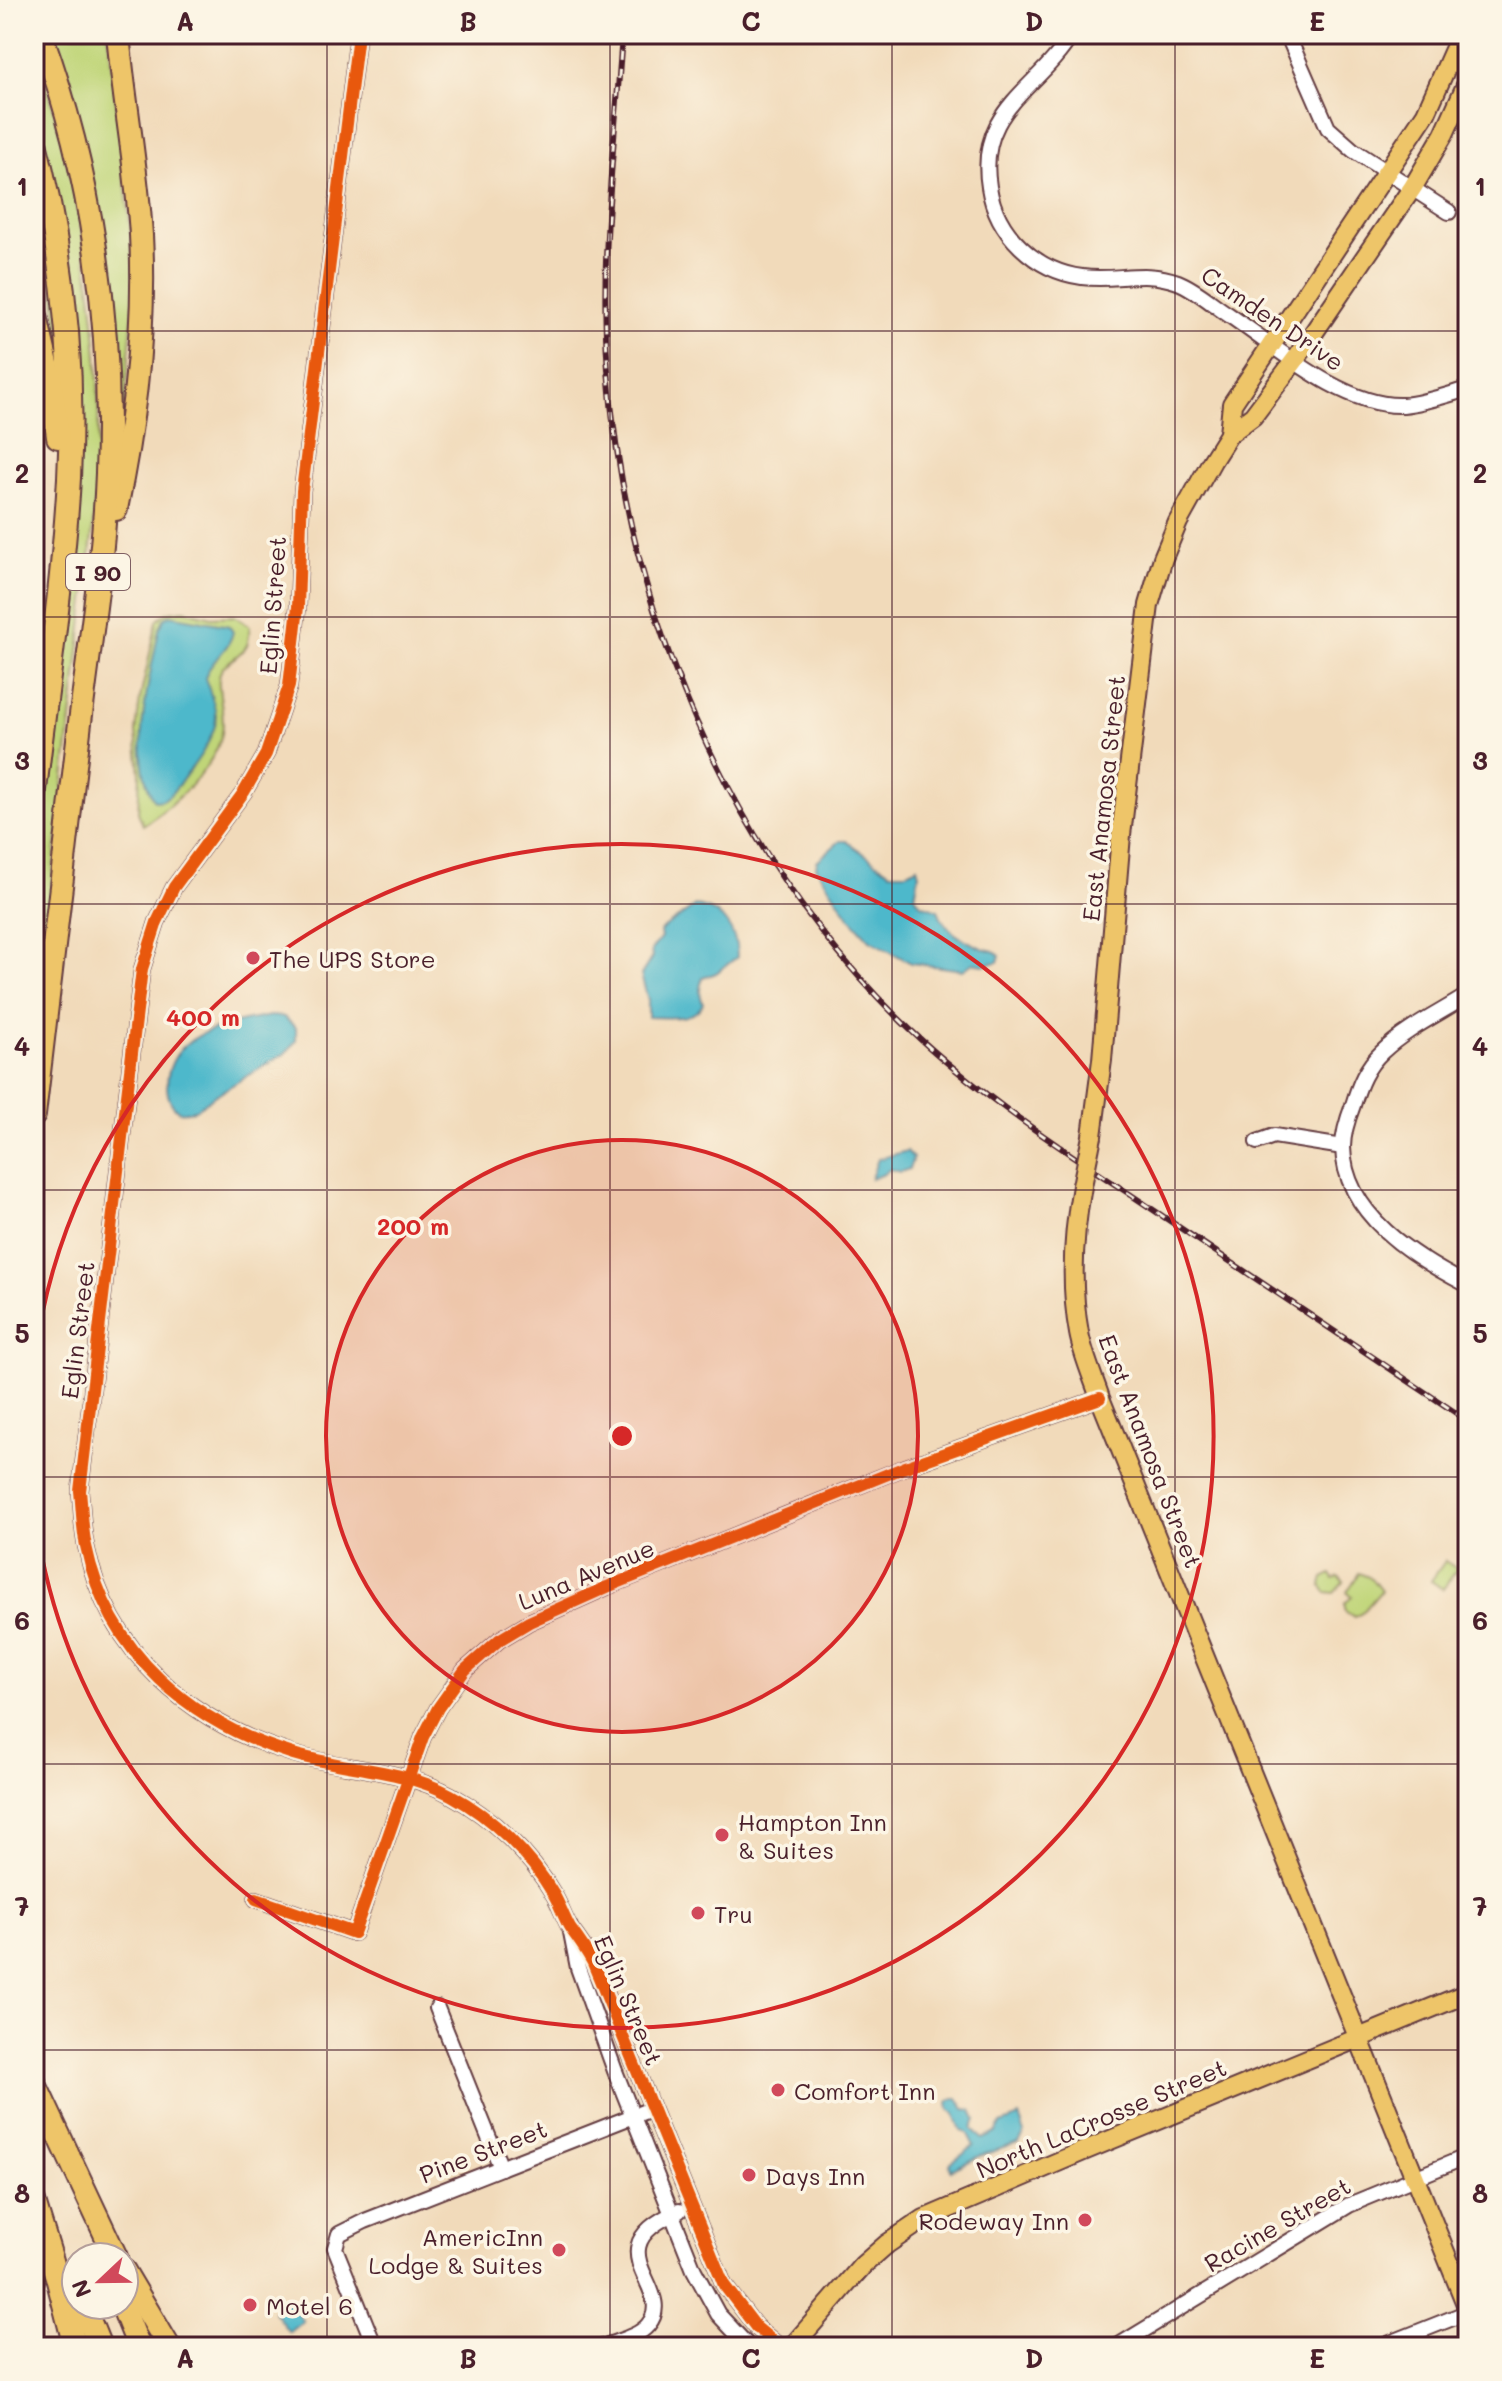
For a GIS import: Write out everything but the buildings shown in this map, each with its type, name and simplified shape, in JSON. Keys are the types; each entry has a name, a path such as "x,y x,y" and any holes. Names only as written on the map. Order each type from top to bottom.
{"highway":[{"name":"I 90","path":"34,1115 88,659 107,475 109,421 96,256 81,170 41,34"},
{"path":"88,659 132,426 141,333 139,201 118,34"},
{"name":"I 90","path":"34,139 59,259 67,338 70,421 66,510 34,799"},
{"path":"34,308 52,391 60,481 34,792"},
{"path":"34,2082 97,2241"},
{"path":"34,2082 109,2241"},
{"path":"34,2186 60,2250"},
{"path":"34,2202 75,2347"},
{"path":"140,2298 169,2347"},
{"path":"89,2321 100,2347"},
{"path":"128,2321 139,2347"}],"main road":[{"name":"East Anamosa Street","path":"1229,434 1232,404 1426,113 1461,34"},
{"name":"East Anamosa Street","path":"1468,81 1444,134 1413,187 1295,360 1253,416 1229,434 1200,478 1178,522 1149,605 1121,835 1102,1060 1075,1226 1073,1276 1079,1335 1100,1398 1468,2310"},
{"name":"North LaCrosse Street","path":"792,2347 863,2265 924,2219 1468,1993"}],"street":[{"name":"Eglin Street","path":"358,34 302,491 298,607 289,686 266,754 244,792 174,887 148,947 139,985 80,1491 86,1545 106,1606 144,1665 204,1716 294,1754 409,1777 465,1803 506,1835 543,1878 593,1963 718,2274 731,2297 756,2327 780,2347"},
{"name":"Camden Drive","path":"1072,34 1048,67 1006,108 995,130 988,161 989,189 999,218 1017,244 1040,262 1084,278 1150,276 1180,283 1332,386 1365,401 1400,405 1420,403 1468,389"},
{"path":"1287,34 1328,128 1353,150 1449,212"},
{"path":"1468,995 1381,1053 1363,1077 1347,1122 1343,1147 1350,1178 1361,1202 1376,1222 1399,1242 1468,1285"},
{"path":"1257,1142 1274,1136 1343,1147"},
{"name":"Luna Avenue","path":"256,1899 354,1933 423,1737 446,1695 476,1659 514,1630 607,1587 869,1482 1100,1398"},
{"name":"Eglin Street","path":"570,1927 578,1968 632,2116 709,2301 728,2328 749,2347"},
{"path":"437,2008 501,2168"},
{"name":"Pine Street","path":"375,2347 338,2255 336,2239 349,2228 651,2109"},
{"name":"Racine Street","path":"1116,2347 1349,2205 1468,2156"},
{"path":"603,2347 641,2331 651,2322 654,2302 640,2266 639,2246 647,2229 690,2206"},
{"path":"1380,2347 1468,2310"}],"green space":[{"path":"50,34 108,34 136,276 119,468 116,383"},
{"path":"34,44 67,159 83,238 94,317 98,437 90,557 34,1031 34,852 71,539 46,159 34,114"},
{"path":"34,191 51,290 58,385 34,295"},
{"path":"184,610 212,617 234,616 250,626 248,641 220,672 223,726 218,747 190,786 143,825 138,812 140,774 136,732 140,699 157,621 166,613"},
{"path":"1445,1561 1457,1569 1443,1589 1431,1581"},
{"path":"1359,1573 1371,1578 1381,1591 1362,1613 1354,1617 1345,1611 1345,1603 1352,1597 1347,1592"},
{"path":"1331,1574 1334,1579 1339,1577 1344,1582 1334,1593 1326,1592 1321,1585 1323,1578"}],"water":[{"path":"170,615 229,626 233,632 228,645 205,678 216,716 212,735 200,757 171,794 155,801 147,784 143,763 143,717 159,630 164,619"},
{"path":"840,841 846,841 890,872 907,872 917,867 919,874 915,896 921,904 938,910 945,924 961,938 998,953 998,962 973,963 963,970 911,963 870,940 850,918 816,867 817,861"},
{"path":"695,906 713,911 726,922 734,938 737,957 716,973 703,978 700,990 703,1003 694,1013 680,1017 648,1017 648,1000 641,975 652,957 651,950 661,938 660,931"},
{"path":"270,1016 284,1017 296,1028 296,1041 287,1052 195,1110 180,1112 174,1107 168,1097 167,1084 171,1066 190,1041 220,1027"},
{"path":"907,1151 913,1158 909,1169 901,1172 890,1169 871,1178 878,1159"},
{"path":"958,2098 965,2109 972,2110 976,2119 972,2128 982,2139 996,2133 1001,2124 1019,2117 1025,2133 1019,2143 982,2155 951,2170 950,2164 974,2146 967,2132 961,2130 954,2112 949,2110 948,2102"},
{"path":"288,2301 303,2321 289,2332 274,2312"}],"railway":[{"path":"622,34 605,285 608,369 618,459 637,547 662,635 696,720 736,801 783,879 837,951 898,1018 957,1071 1053,1142 1468,1421"}],"cycle path":[{"path":"358,34 302,491 298,607 289,686 266,754 244,792 174,887 157,922 142,969 80,1491 85,1539 97,1585 113,1620 134,1651 188,1703 221,1724 293,1754 393,1774 432,1786 466,1804 496,1826 522,1851 544,1880 593,1963 724,2285 756,2327 780,2347"},
{"path":"256,1899 354,1933 423,1737 438,1708 465,1670 499,1640 529,1622 607,1587 903,1468 1100,1398"}],"place":[{"name":"The UPS Store","path":"253,958"},
{"name":"Hampton Inn & Suites","path":"722,1835"},
{"name":"Tru","path":"698,1913"},
{"name":"Comfort Inn","path":"778,2090"},
{"name":"Days Inn","path":"749,2175"},
{"name":"Rodeway Inn","path":"1085,2220"},
{"name":"AmericInn Lodge & Suites","path":"559,2250"},
{"name":"Motel 6","path":"250,2305"}]}
